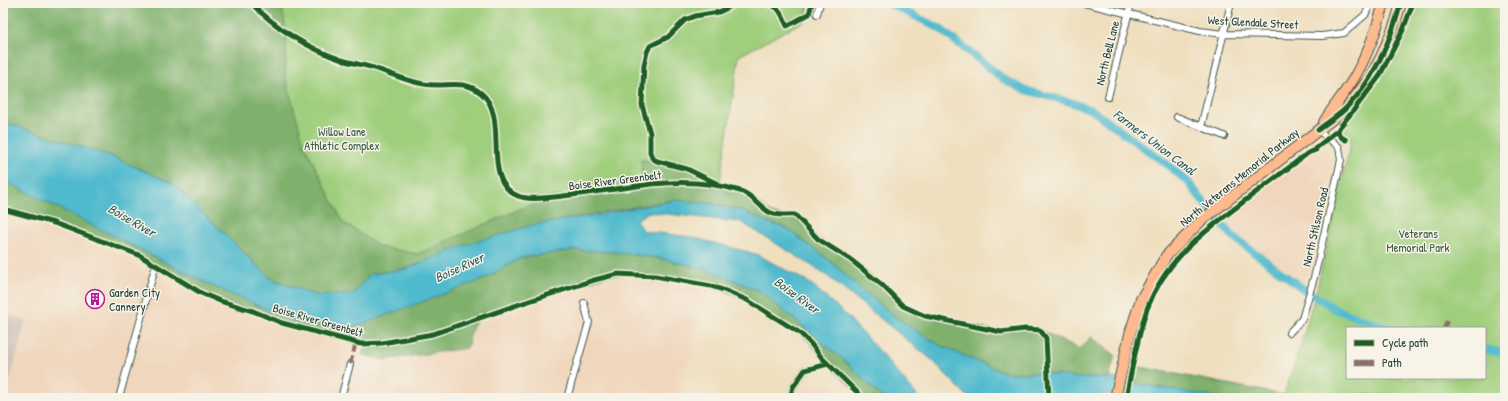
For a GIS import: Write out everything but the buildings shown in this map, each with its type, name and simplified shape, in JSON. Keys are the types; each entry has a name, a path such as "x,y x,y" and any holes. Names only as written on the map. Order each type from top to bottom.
{"main road":[{"name":"North Veterans Memorial Parkway","path":"1318,130 1357,72 1377,29 1384,3"},
{"name":"North Veterans Memorial Parkway","path":"1115,398 1131,330 1141,298 1166,256 1202,220 1347,108 1370,77 1385,48 1396,21 1401,3"}],"street":[{"path":"817,14 820,3"},
{"name":"West Glendale Street","path":"1084,3 1200,31 1224,34 1322,36 1344,33 1365,15 1371,3"},
{"name":"North Bell Lane","path":"1108,97 1131,3"},
{"path":"1201,127 1231,3"},
{"path":"1177,116 1224,136"},
{"name":"North Stilson Road","path":"1289,333 1302,319 1314,277 1341,160 1339,147 1318,130"},
{"path":"119,398 154,271"},
{"path":"567,398 589,322 584,304"},
{"path":"341,398 350,364"},
{"path":"790,398 793,386 805,370"}],"shaded area":[{"path":"1325,150 1330,154 1333,161 1305,284 1222,222 1309,153"},
{"path":"3,223 51,229 125,256 143,273 287,327 358,349 357,354 384,360 554,297 609,280 620,278 667,281 709,290 678,398 5,398 26,320 3,314"},
{"path":"3,314 26,320 5,398 3,398"},
{"path":"820,383 831,384 844,398 799,398 803,389"}],"green space":[{"name":"Willow Lane Athletic Complex","path":"3,3 810,3 804,21 739,56 719,189 544,199 397,263"},
{"path":"3,3 281,3 287,33 285,76 304,144 343,222 380,247 418,254 547,197 588,194 643,186 641,160 657,161 687,169 721,187 742,191 770,212 783,216 795,215 818,239 851,260 882,285 903,306 925,316 1001,332 1025,329 1040,330 1080,349 1091,337 1115,355 1109,378 1081,378 1039,373 1005,373 939,345 900,320 861,289 829,260 786,228 769,223 743,211 714,204 675,200 571,218 406,269 370,274 353,294 317,296 270,278 172,183 108,155 3,122"},
{"name":"Veterans Memorial Park","path":"1414,3 1505,3 1505,398 1221,398 1133,383 1134,366 1284,395 1316,293 1351,142 1339,131 1369,91 1391,55"},
{"path":"3,180 210,285 300,324 484,279 521,258 574,250 614,252 659,258 709,270 761,292 847,363 883,398 863,398 822,358 800,333 747,300 711,286 668,278 627,274 607,276 481,317 473,326 467,348 384,360 362,355 365,344 356,343 282,323 253,311 220,301 201,293 139,255 54,223 3,209"},
{"path":"1134,366 1283,395 1367,394 1406,398 1201,398 1134,390"}],"water":[{"name":"Boise River","path":"3,122 108,155 172,183 270,278 317,296 353,294 370,274 406,269 462,246 532,225 603,214 675,200 714,204 743,211 769,223 786,228 829,260 861,289 900,320 939,345 1005,373 1039,373 1081,378 1113,378 1133,383 1221,398 1134,398 1129,394 1060,397 1027,394 1006,398 969,398 931,359 822,272 741,222 649,212 636,220 644,231 691,237 756,254 810,283 846,315 919,398 883,398 847,363 761,292 709,270 659,258 614,252 574,250 521,258 484,279 357,326 300,324 210,285 3,180"}],"waterway":[{"name":"Farmers Union Canal","path":"888,3 939,28 1005,80 1025,90 1070,102 1092,110 1165,163 1188,182 1221,224 1236,239 1305,290 1335,309 1385,327"},
{"name":"Farmers Union Canal","path":"1486,349 1505,354"}],"marked path":[{"path":"1444,327 1447,321"},
{"path":"350,364 356,343"}],"cycle path":[{"name":"Boise River Greenbelt","path":"251,3 271,21 293,37 329,55 418,83 432,85 454,84 467,86 474,88 481,93 490,104 494,117 497,163 500,177 506,188 518,196 545,198 652,184 674,183 696,183 729,188 748,195 772,214 795,215 818,239 851,260 882,285 903,306 925,316 1001,332 1025,329 1040,330 1046,338 1049,398"},
{"name":"Boise River Greenbelt","path":"716,183 687,169 657,161 652,158 650,152 650,133 642,105 644,65 650,46 668,37 685,20 695,16 719,12 736,4 744,3"},
{"path":"765,3 777,8 787,26 809,14 812,3"},
{"path":"1318,130 1344,110 1357,96 1373,72 1387,45 1401,3"},
{"path":"1346,140 1338,133 1339,128 1379,77 1403,30 1413,3"},
{"path":"1126,398 1143,320 1154,292 1173,263 1210,228 1308,153 1316,150 1316,148 1338,130"},
{"name":"Boise River Greenbelt","path":"3,209 54,223 139,255 201,293 220,301 253,311 282,323 361,344 382,343 433,334 523,303 594,280 618,274 655,276 711,286 747,300 800,333 822,358 863,398"},
{"path":"790,398 793,387 805,370 828,364"}],"place":[{"name":"Garden City Cannery","path":"95,299"}]}
